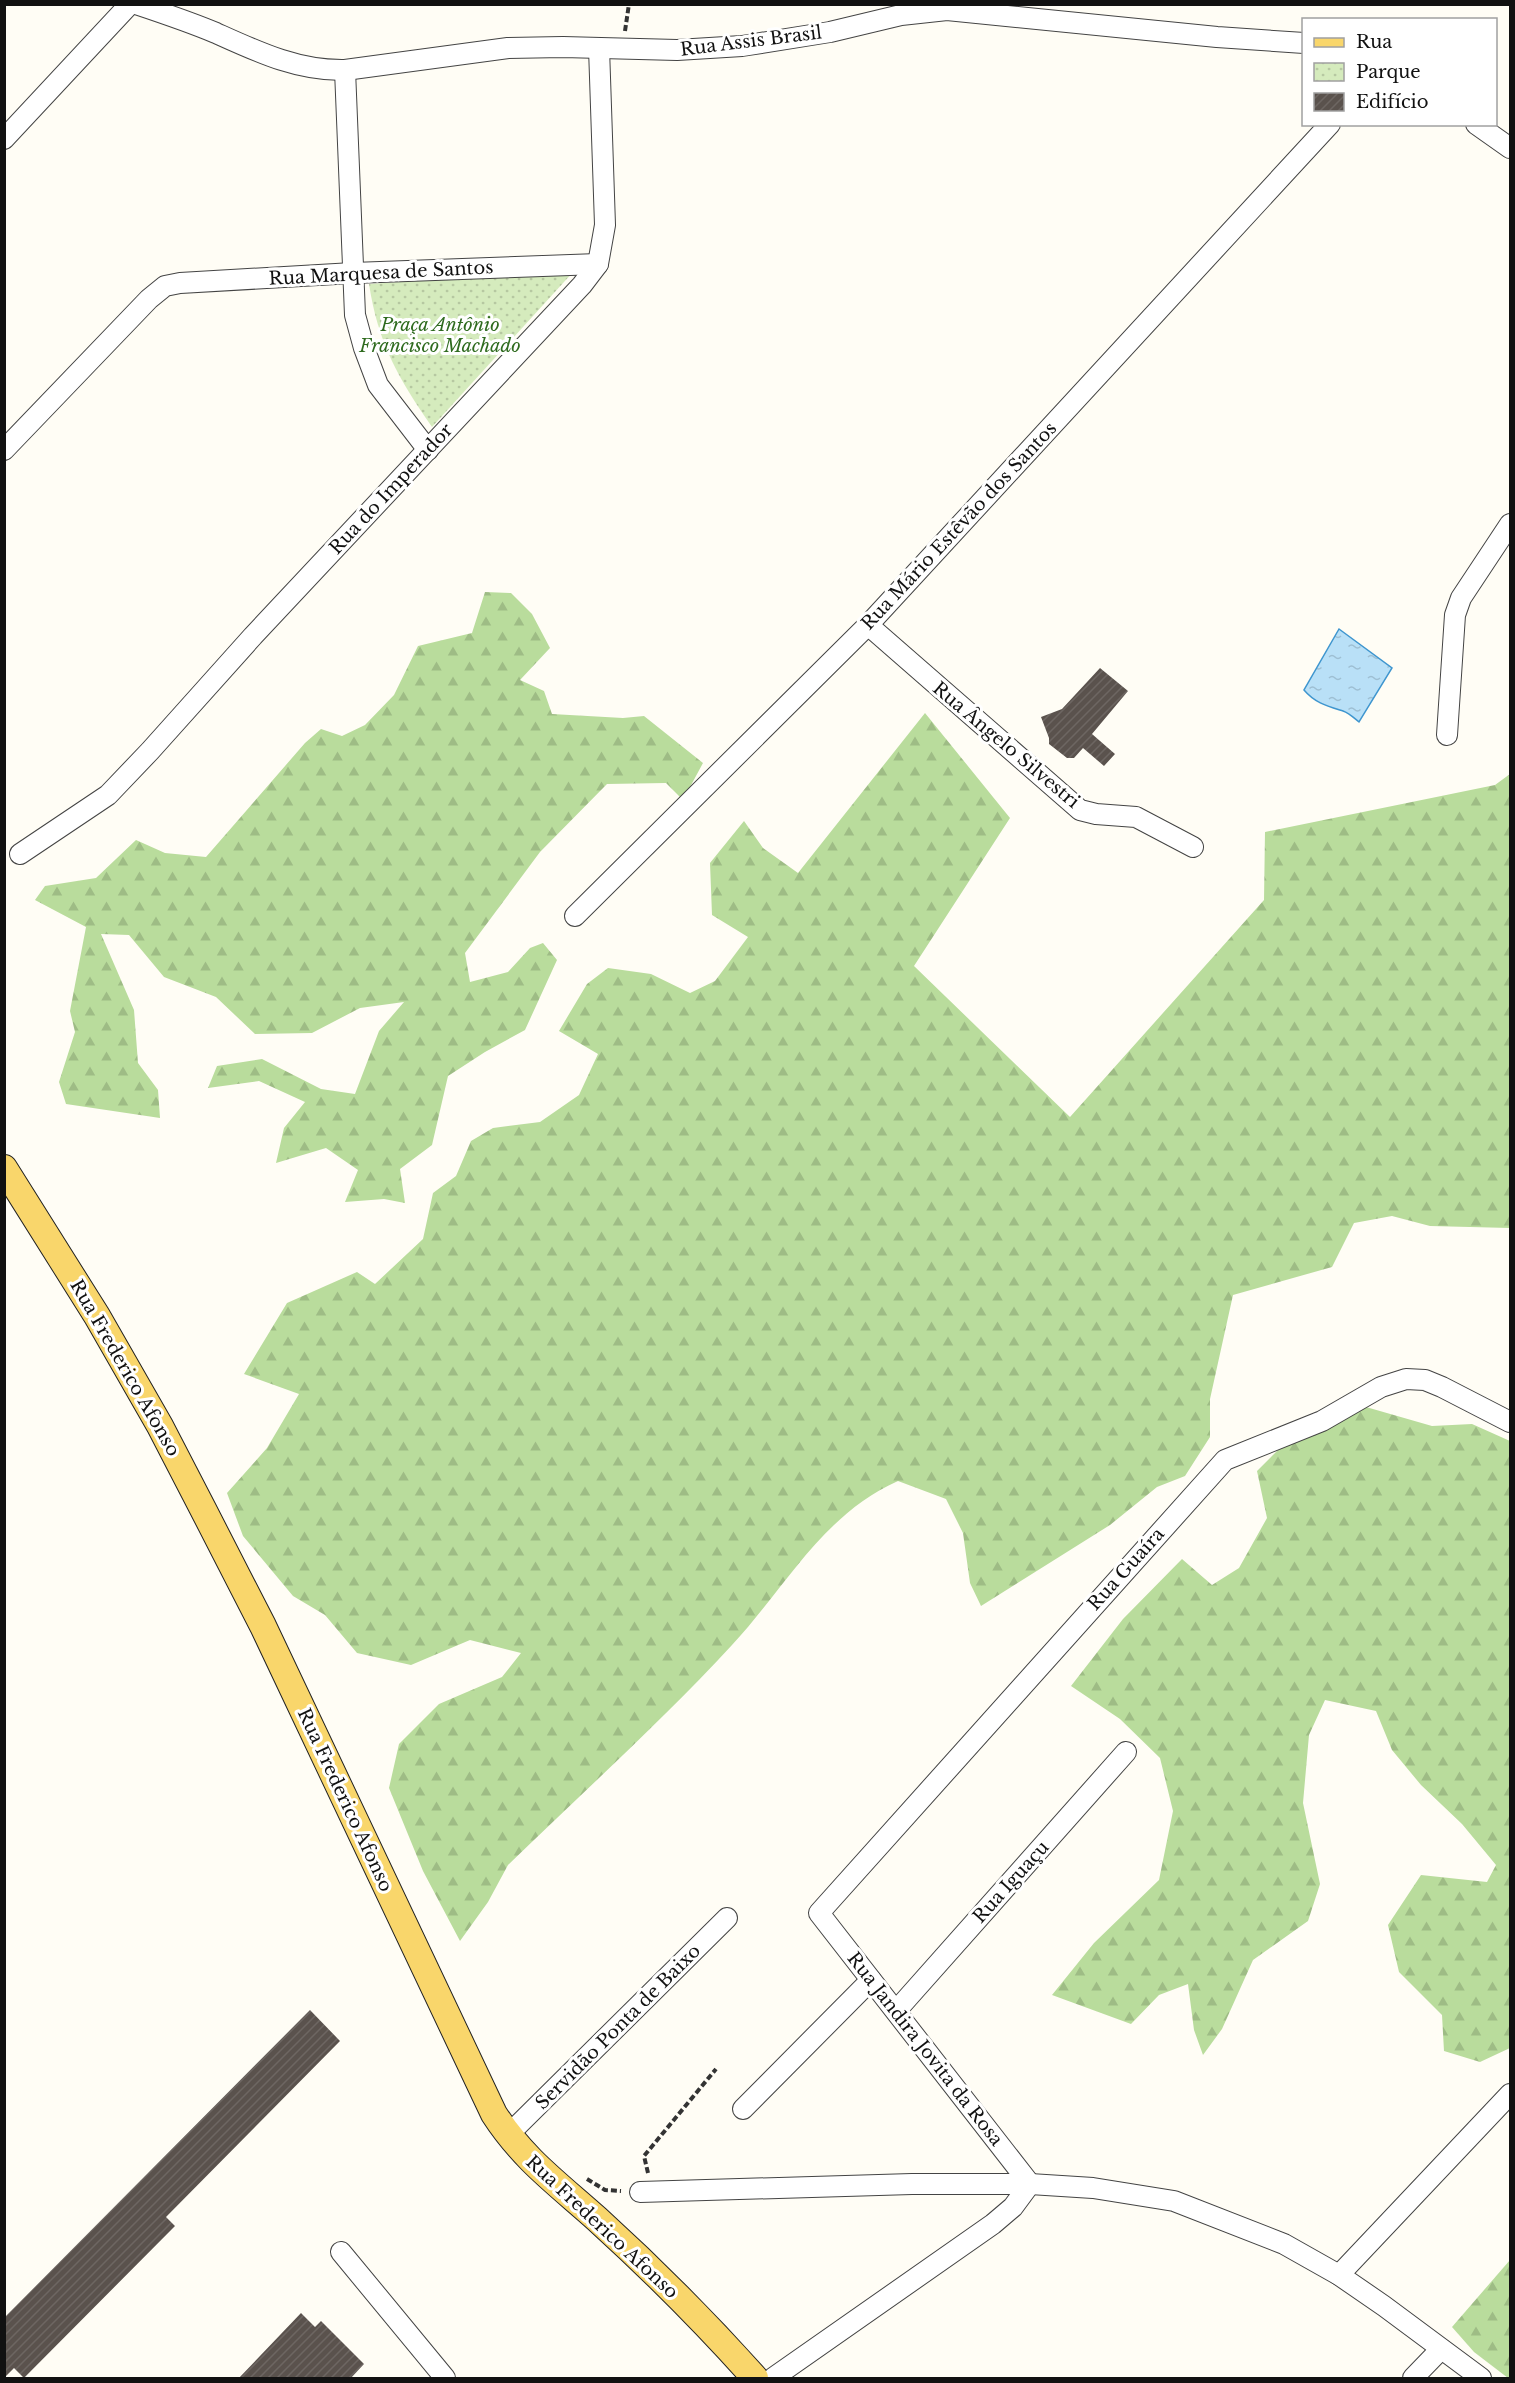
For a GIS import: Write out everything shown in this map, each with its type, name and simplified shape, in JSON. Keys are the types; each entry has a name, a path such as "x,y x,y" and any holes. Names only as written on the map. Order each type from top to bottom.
{"main road":[{"name":"Rua Frederico Afonso","path":"4,1168 97,1316 204,1511 268,1636 494,2114 508,2135 530,2160 596,2218 700,2319 755,2379"}],"street":[{"path":"4,139 130,4"},
{"name":"Rua Assis Brasil","path":"136,4 171,15 276,58 326,70 345,70 508,48 677,50 742,46 830,32 901,15 947,10 998,13 1206,36 1302,43"},
{"name":"Rua do Imperador","path":"20,854 108,795 253,636 582,285 598,264 605,225 599,48"},
{"path":"345,70 355,315 378,385 428,450"},
{"name":"Rua Mário Estêvão dos Santos","path":"575,916 868,625 1328,126"},
{"path":"1479,126 1510,148"},
{"name":"Rua Marquesa de Santos","path":"4,450 149,299 165,286 180,283 353,273 598,264"},
{"path":"1447,735 1455,615 1461,598 1510,524"},
{"name":"Rua Ângelo Silvestri","path":"868,625 1080,810 1096,814 1136,817 1193,848"},
{"name":"Rua Guaíra","path":"819,1913 1225,1460 1314,1424 1381,1387 1406,1379 1425,1380 1442,1387 1510,1422"},
{"name":"Rua Iguaçu","path":"896,2011 1126,1752"},
{"name":"Rua Jandira Jovita da Rosa","path":"819,1913 1030,2184"},
{"name":"Servidão Ponta de Baixo","path":"508,2135 727,1918"},
{"path":"743,2109 872,1980"},
{"path":"1339,2275 1510,2094"},
{"path":"646,2191 912,2184 1030,2184 1093,2188 1174,2201 1284,2244 1339,2275 1481,2379"},
{"path":"773,2379 993,2224 1013,2207 1030,2184"},
{"path":"341,2252 446,2379"},
{"path":"1413,2379 1442,2349"}],"path":[{"path":"622,49 629,4"},
{"path":"646,2191 644,2156 716,2068"}],"green space":[{"name":"Praça Antônio Francisco Machado","path":"574,271 432,427 399,376 391,359 378,324 369,284"},
{"path":"485,592 511,593 532,614 550,648 520,680 544,691 552,714 623,718 644,716 703,763 683,800 666,783 607,784 540,852 465,953 470,982 508,972 530,948 543,943 557,960 525,1030 448,1076 432,1145 400,1169 405,1203 384,1199 345,1202 358,1170 326,1148 276,1163 284,1128 305,1102 259,1081 208,1088 217,1066 262,1059 321,1089 355,1094 379,1031 404,1002 360,1008 312,1033 255,1034 216,997 164,977 129,935 101,934 134,1010 138,1063 158,1090 160,1118 66,1104 59,1082 75,1032 70,1011 86,927 35,900 45,886 96,878 136,840 165,853 206,857 305,743 321,729 342,736 365,725 394,695 418,646 472,633"},
{"path":"925,713 1010,818 914,966 1070,1117 1264,900 1265,832 1495,785 1510,774 1510,1228 1430,1226 1392,1216 1354,1223 1332,1267 1233,1295 1210,1399 1210,1437 1185,1476 1157,1487 1110,1525 981,1606 970,1583 963,1533 946,1499 898,1481 871,1495 826,1533 752,1623 678,1702 508,1865 488,1902 460,1941 423,1871 389,1788 399,1744 439,1704 502,1677 521,1653 470,1640 411,1665 357,1653 325,1615 293,1596 243,1536 227,1493 267,1448 299,1394 244,1374 287,1303 357,1272 375,1284 423,1239 433,1193 456,1176 471,1141 493,1128 540,1122 579,1095 598,1054 559,1031 587,984 608,968 651,974 690,993 715,981 748,937 712,915 710,863 744,821 763,848 798,873"},
{"path":"1366,1407 1432,1426 1472,1424 1510,1441 1510,2048 1480,2062 1444,2051 1442,2015 1399,1972 1388,1925 1421,1875 1487,1882 1496,1865 1462,1824 1421,1785 1392,1750 1376,1711 1325,1700 1309,1735 1303,1803 1320,1884 1308,1921 1253,1960 1222,2029 1203,2055 1194,2030 1188,1984 1159,1995 1131,2024 1052,1995 1094,1943 1159,1880 1173,1811 1160,1758 1120,1719 1071,1686 1123,1619 1182,1559 1212,1585 1239,1568 1267,1518 1257,1471 1287,1441"},
{"path":"1510,2260 1510,2378 1508,2378 1474,2352 1452,2327"}],"water":[{"path":"1339,629 1392,668 1359,722 1345,712 1317,701 1304,690"}],"building":[{"path":"1100,668 1128,691 1092,734 1115,754 1104,766 1083,748 1074,758 1067,758 1049,744 1041,717 1062,709"},
{"path":"310,2010 340,2041 166,2217 175,2226 24,2378 14,2368 4,2378 4,2318"},
{"path":"301,2313 315,2327 321,2321 364,2364 350,2379 238,2379"}]}
